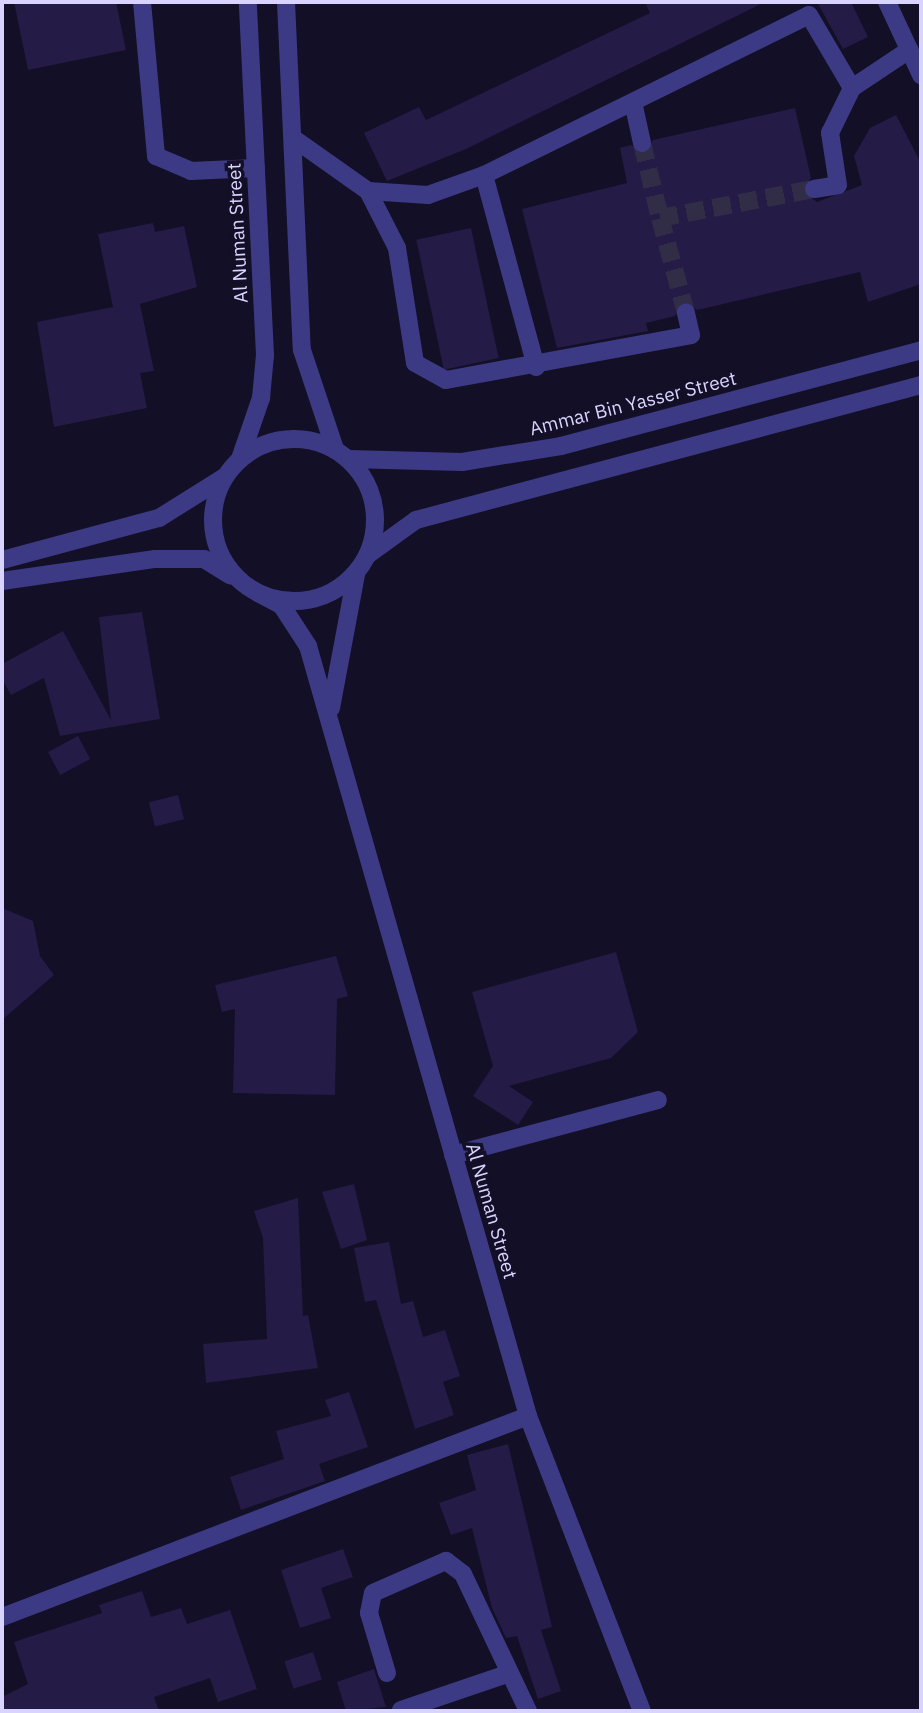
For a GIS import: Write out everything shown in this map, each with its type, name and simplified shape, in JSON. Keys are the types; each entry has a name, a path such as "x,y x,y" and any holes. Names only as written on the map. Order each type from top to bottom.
{"street":[{"path":"142,2 156,156 191,171 256,167"},
{"name":"Al Numan Street","path":"240,459 261,398 265,355 248,2"},
{"path":"286,2 302,350 342,454 374,503 369,554"},
{"path":"887,2 921,75"},
{"path":"368,191 428,195 484,175 809,15 852,88"},
{"path":"814,189 838,185 830,134 852,88 909,50"},
{"path":"633,102 642,143"},
{"path":"293,138 368,191 397,248 415,363 446,380 536,367 691,335 686,313"},
{"path":"484,175 536,367"},
{"name":"Ammar Bin Yasser Street","path":"342,454 462,462 561,446 921,350"},
{"path":"2,581 155,559 204,559 258,593 310,600 356,574 369,554 416,520 921,385"},
{"path":"2,560 159,518 225,476 240,459 286,439 342,454"},
{"path":"225,476 212,521 221,554 242,582"},
{"name":"Al Numan Street","path":"330,711 356,574"},
{"name":"Al Numan Street","path":"258,593 282,606 308,646 330,711 528,1416 642,1711"},
{"path":"453,1155 658,1100"},
{"path":"2,1617 528,1416"},
{"path":"387,1673 369,1613 373,1593 446,1562 463,1574 528,1711"},
{"path":"401,1710 510,1673"}],"building":[{"path":"14,2 116,2 126,50 28,70"},
{"path":"645,2 765,2 466,149 387,181 364,133 419,107 426,120 650,13"},
{"path":"817,2 851,2 868,37 843,49"},
{"path":"795,108 811,178 803,192 817,202 862,185 854,156 870,128 896,115 921,163 921,284 868,302 860,272 697,310 684,302 675,316 646,323 648,331 557,348 522,209 627,183 620,148 631,145 645,154 653,140"},
{"path":"153,223 155,232 184,226 197,287 140,304 154,371 140,373 147,408 54,427 37,322 113,307 98,234"},
{"path":"471,228 499,358 444,370 416,240"},
{"path":"142,612 160,719 60,736 44,678 11,695 2,679 2,664 63,631 111,720 99,617"},
{"path":"78,736 90,759 60,775 48,752"},
{"path":"178,795 184,819 155,827 149,802"},
{"path":"2,908 33,921 40,956 54,975 2,1020"},
{"path":"616,952 638,1032 611,1058 509,1086 533,1102 518,1125 473,1096 493,1066 472,992"},
{"path":"336,956 348,996 337,999 335,1095 233,1093 235,1009 222,1012 215,985"},
{"path":"354,1184 367,1240 341,1249 322,1192"},
{"path":"298,1198 303,1316 308,1315 318,1368 206,1383 203,1344 267,1339 263,1238 254,1211"},
{"path":"389,1242 401,1304 413,1301 423,1337 445,1330 460,1376 443,1382 454,1415 415,1429 376,1300 365,1302 354,1248"},
{"path":"349,1392 368,1447 319,1464 325,1481 241,1510 230,1477 284,1459 276,1431 331,1416 325,1400"},
{"path":"508,1444 552,1627 541,1630 561,1691 538,1699 517,1636 506,1638 492,1608 472,1528 451,1535 439,1503 476,1490 467,1455"},
{"path":"343,1549 353,1577 321,1588 331,1618 300,1628 281,1570"},
{"path":"142,1591 151,1617 181,1608 187,1624 230,1610 257,1689 218,1702 210,1678 154,1697 159,1711 2,1711 2,1697 28,1684 14,1642 102,1613 99,1605"},
{"path":"313,1652 322,1680 293,1689 284,1661"},
{"path":"374,1669 386,1707 346,1711 337,1682"}],"tunnel":[{"path":"642,143 660,218"},
{"path":"686,313 660,218 814,189"}]}
